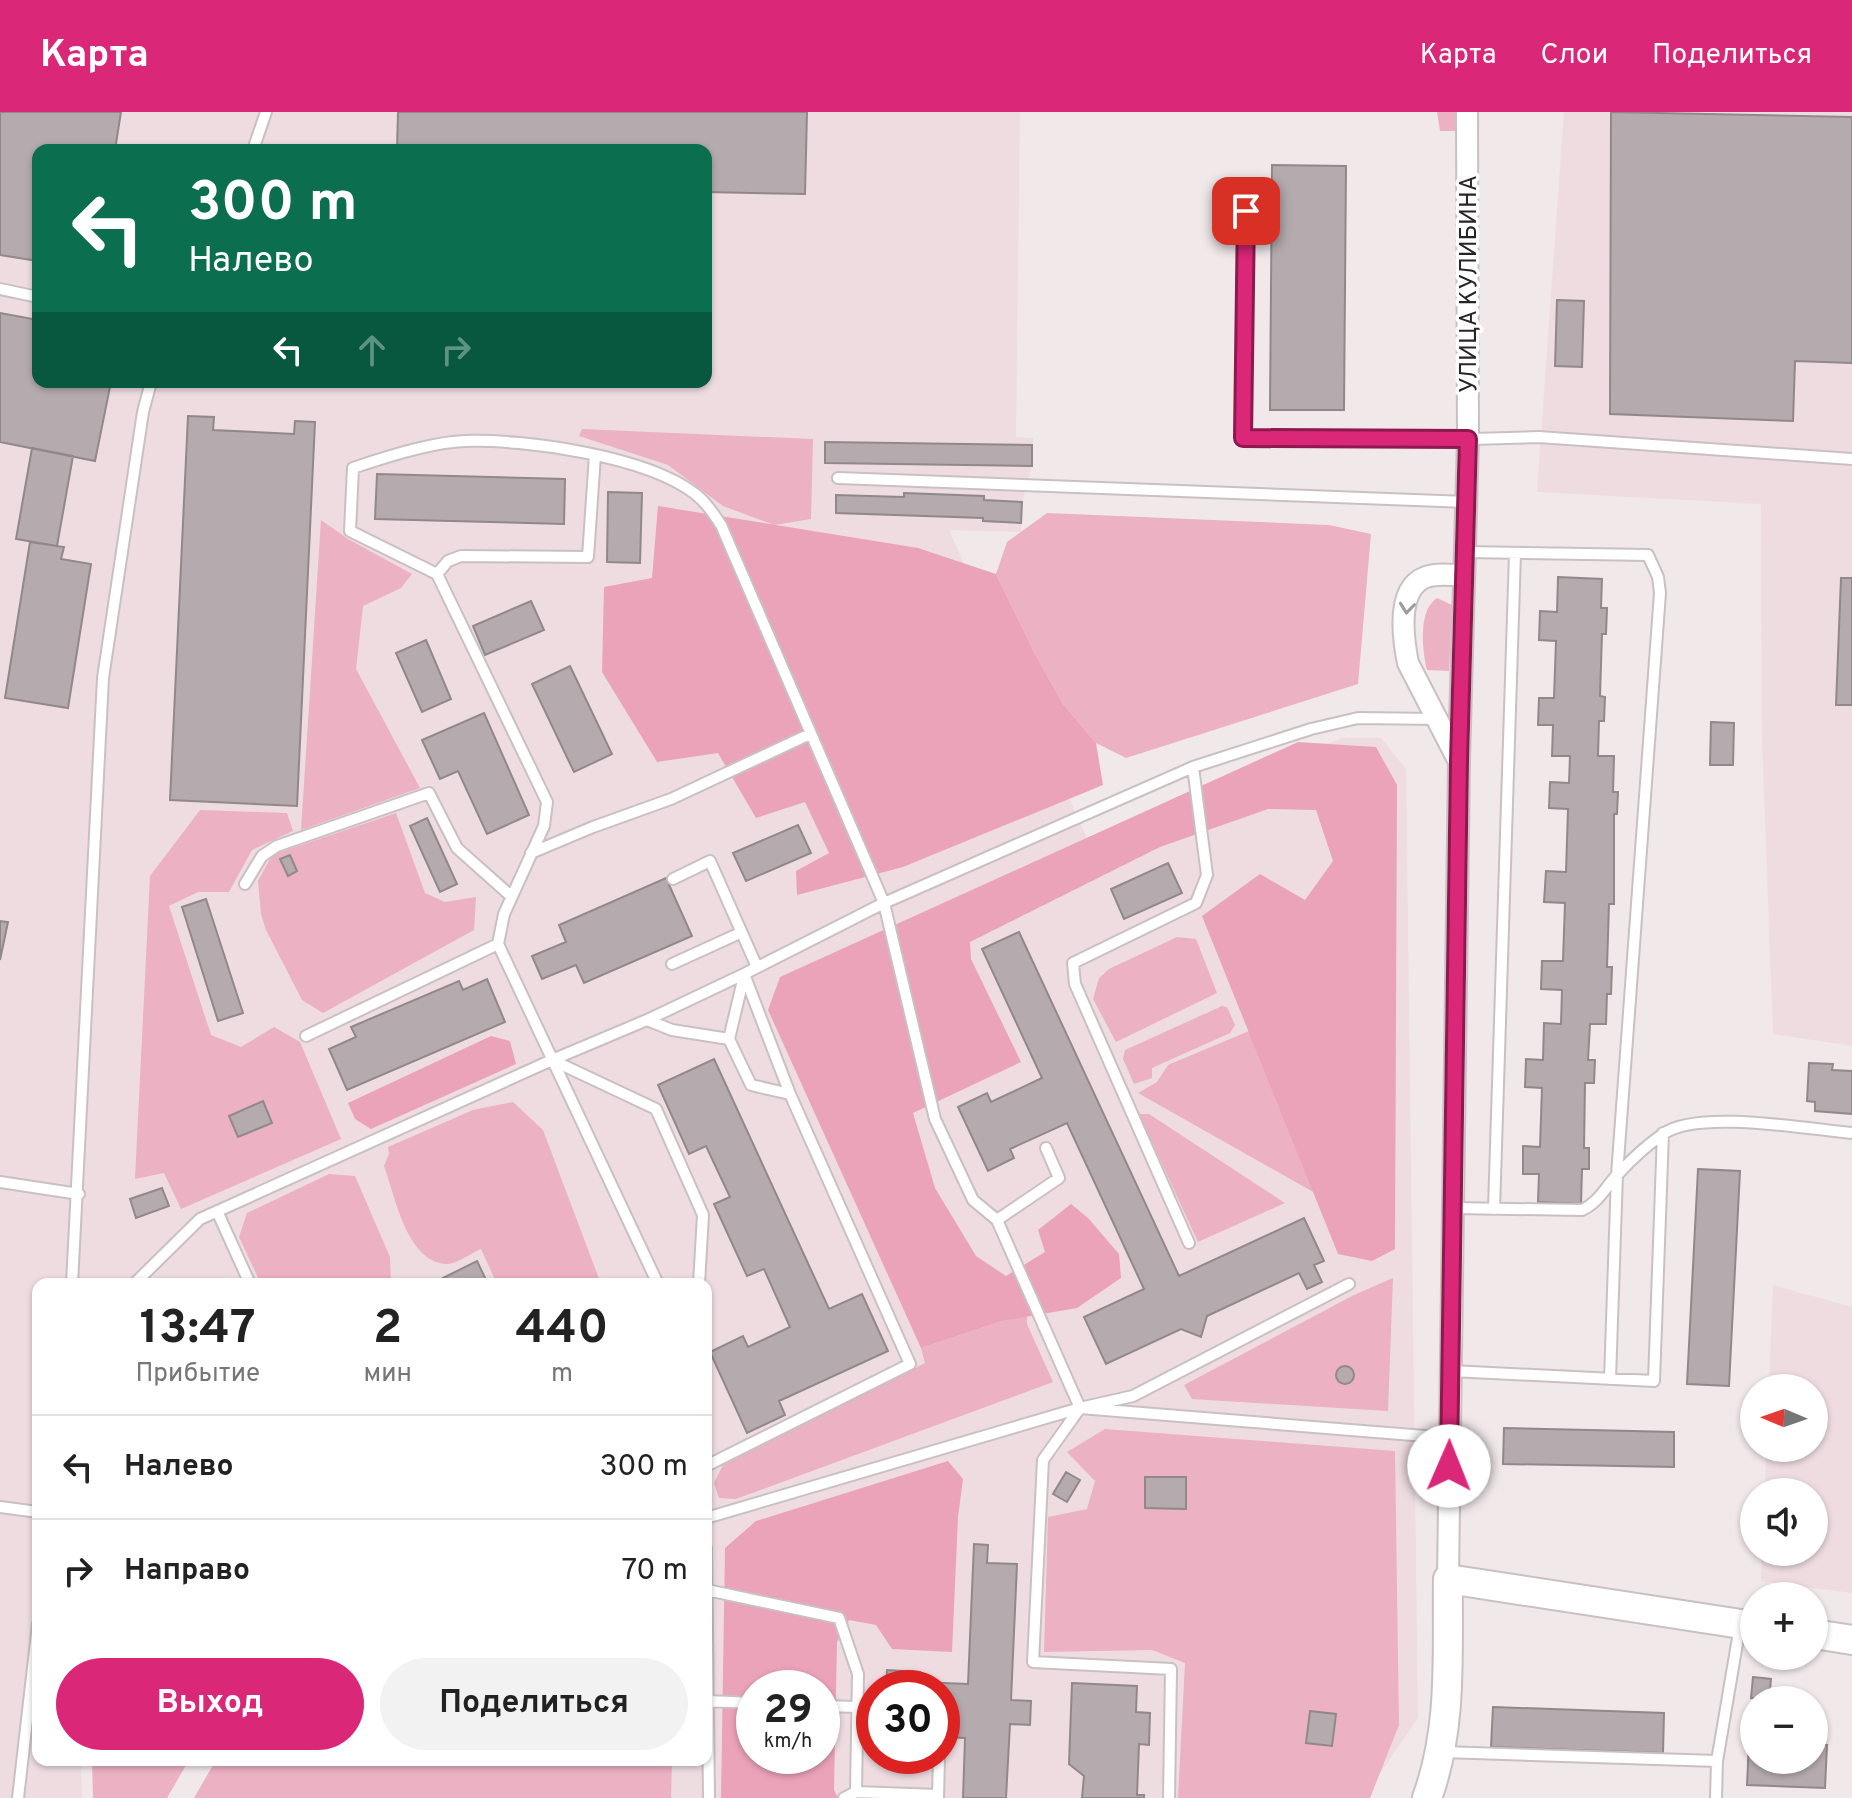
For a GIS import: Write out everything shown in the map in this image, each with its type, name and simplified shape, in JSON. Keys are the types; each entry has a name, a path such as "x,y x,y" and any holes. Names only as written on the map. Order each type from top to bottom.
{"street":[{"name":"УЛИЦА КУЛИБИНА","path":"1427,1798 1441,1752 1447,1706 1459,761 1468,439 1467,112"},
{"path":"1459,761 1408,663 1405,633 1407,595 1413,586 1423,578 1464,576"},
{"path":"1448,1579 1740,1624"},
{"path":"1828,1636 1852,1640"}],"lane":[{"path":"255,144 266,112"},
{"path":"1246,211 1243,438 1539,437 1852,459"},
{"path":"0,289 32,296"},
{"path":"72,1278 103,678 143,412 149,388"},
{"path":"655,1278 498,944 504,914 544,826 547,802 437,574 350,531 353,468 393,455 463,441 565,448 675,481 709,507 721,525 884,903 935,1119 973,1200 997,1220 1080,1408"},
{"path":"437,574 448,561 461,556 588,557 595,455"},
{"path":"838,478 1467,502"},
{"path":"1465,552 1648,555 1658,577 1660,593 1617,1175 1610,1379"},
{"path":"1494,1209 1515,553"},
{"path":"140,1278 200,1219 647,1020 884,903 1193,767 1311,729 1358,718 1438,719"},
{"path":"531,853 671,799 810,734"},
{"path":"1189,1243 1075,984 1073,963 1196,903 1207,875 1193,767"},
{"path":"245,884 262,856 277,846 429,793 457,848 512,897"},
{"path":"673,879 710,861 757,967"},
{"path":"672,964 740,933"},
{"path":"306,1036 498,944"},
{"path":"744,974 729,1039 751,1085 790,1094"},
{"path":"712,1463 910,1364 790,1094 744,974"},
{"path":"647,1020 672,1030 729,1039"},
{"path":"552,1060 656,1109 703,1215 699,1278"},
{"path":"1452,1208 1582,1210 1592,1205 1617,1175 1663,1133 1691,1122 1718,1121 1852,1133"},
{"path":"1451,1371 1654,1381 1663,1133"},
{"path":"997,1220 1059,1178 1046,1148"},
{"path":"0,1182 79,1194"},
{"path":"217,1211 247,1278"},
{"path":"712,1516 1080,1408 1133,1396 1349,1284"},
{"path":"1080,1408 1450,1438"},
{"path":"1080,1408 1043,1460 1033,1662 1171,1669 1169,1798"},
{"path":"0,1507 32,1511"},
{"path":"712,1591 839,1618 857,1670"},
{"path":"1716,1798 1717,1761 1740,1657"},
{"path":"18,1798 32,1676"},
{"path":"712,1701 736,1702"},
{"path":"1441,1752 1717,1761"},
{"path":"708,1766 709,1798"},
{"path":"856,1774 856,1792"},
{"path":"844,1798 856,1792 938,1796 939,1774"}],"shaded area":[{"path":"0,112 1020,112 1016,437 1033,438 1032,466 1022,502 1021,532 949,530 1090,845 1341,738 1381,738 1406,769 1418,1718 1363,1798 665,1798 665,1766 712,1766 712,1278 32,1278 32,1766 81,1766 82,1798 0,1798"},
{"path":"1437,112 1460,112 1458,131 1440,131"},
{"path":"1564,112 1852,112 1852,1046 1773,1034 1762,739 1761,504 1537,492"},
{"path":"582,429 813,439 811,519 774,525 723,506 668,465 579,436"},
{"path":"658,506 918,548 996,574 1063,704 1096,743 1103,785 903,867 797,895 796,871 829,853 805,802 756,818 718,753 657,762 602,672 604,587 652,578"},
{"path":"1047,513 1329,525 1371,534 1358,684 1126,758 1096,743 1063,704 996,574 1007,542"},
{"path":"321,520 348,539 412,574 401,588 363,606 356,669 420,788 301,830"},
{"path":"1437,598 1452,605 1449,671 1427,670 1425,662 1424,621"},
{"path":"1298,742 1376,747 1397,785 1395,1249 1372,1261 1338,1254 1202,916 1260,874 1305,900 1333,861 1316,810 1268,809 1160,847 970,942 971,959 1021,1062 913,1113 935,1188 976,1256 1006,1276 1045,1252 1038,1230 1071,1204 1088,1218 1119,1254 1121,1278 1077,1308 1002,1321 921,1348 768,1010 780,977"},
{"path":"200,810 287,813 293,831 252,850 229,892 198,892 169,906 211,1035 241,1047 274,1027 300,1042 341,1139 181,1209 164,1173 135,1179 150,876"},
{"path":"396,813 425,893 445,902 476,897 474,930 323,1013 302,1000 266,930 258,881 272,855"},
{"path":"1177,937 1196,939 1217,993 1116,1042 1093,999 1099,978 1109,969"},
{"path":"1222,1006 1227,1007 1235,1025 1230,1033 1152,1068 1152,1078 1134,1084 1123,1059 1125,1050"},
{"path":"1249,1031 1315,1193 1138,1093 1157,1082 1168,1065"},
{"path":"491,1036 510,1041 516,1064 371,1129 355,1119 348,1103"},
{"path":"513,1102 543,1130 599,1278 494,1278 481,1249 447,1264 433,1261 412,1240 398,1210 384,1166 389,1154 388,1147 473,1110"},
{"path":"1139,1114 1149,1114 1285,1203 1198,1242"},
{"path":"329,1174 355,1176 390,1257 391,1278 258,1278 239,1237 247,1213"},
{"path":"1393,1278 1388,1411 1192,1399 1184,1385 1354,1295"},
{"path":"1773,1285 1852,1307 1852,1593 1828,1590 1828,1582 1761,1581 1762,1566 1828,1566 1828,1478 1765,1478 1766,1462 1828,1462 1828,1374 1770,1374"},
{"path":"1027,1316 1027,1324 1053,1382 736,1499 719,1498 714,1483 723,1465 925,1363 921,1348 1002,1321"},
{"path":"1105,1429 1395,1451 1399,1725 1370,1798 1178,1798 1185,1663 1152,1650 1044,1652 1048,1517 1087,1509 1095,1481 1067,1452"},
{"path":"948,1461 963,1479 958,1517 952,1652 892,1649 876,1625 849,1620 837,1642 836,1670 736,1670 736,1774 834,1774 834,1790 838,1798 721,1798 725,1548 756,1521"},
{"path":"92,1766 186,1766 167,1798 93,1798"},
{"path":"213,1766 672,1766 671,1798 194,1798"}],"building":[{"path":"0,112 121,112 116,144 32,144 32,260 0,255"},
{"path":"398,112 807,112 805,194 712,192 712,144 397,144"},
{"path":"1611,112 1852,117 1852,363 1795,361 1793,421 1610,414"},
{"path":"1272,165 1346,166 1344,410 1270,410"},
{"path":"1557,300 1584,301 1582,367 1555,366"},
{"path":"0,313 32,319 32,388 110,388 95,461 0,442"},
{"path":"188,416 214,417 213,430 294,434 295,421 315,422 297,806 170,800"},
{"path":"825,442 1032,445 1032,466 825,463"},
{"path":"32,448 73,456 57,546 16,539"},
{"path":"377,474 565,479 564,524 375,519"},
{"path":"608,492 642,493 640,563 607,562"},
{"path":"904,493 984,496 984,500 1022,502 1021,523 983,521 983,518 836,513 836,495 904,497"},
{"path":"30,542 64,547 61,559 91,564 68,708 5,698"},
{"path":"1558,577 1602,579 1601,608 1607,608 1606,634 1602,634 1600,696 1605,697 1604,721 1599,721 1598,756 1614,756 1613,792 1618,792 1617,814 1614,814 1614,904 1609,904 1607,967 1612,967 1611,994 1607,994 1606,1024 1590,1024 1588,1060 1595,1060 1594,1083 1585,1083 1584,1148 1589,1148 1589,1169 1582,1169 1581,1204 1538,1202 1539,1174 1523,1174 1523,1146 1540,1147 1542,1088 1525,1087 1526,1059 1543,1060 1544,1023 1561,1024 1562,990 1541,989 1542,961 1563,961 1565,903 1544,902 1546,871 1566,872 1568,809 1549,808 1550,782 1569,783 1570,756 1552,756 1553,725 1538,725 1539,698 1554,698 1556,641 1539,640 1540,611 1557,612"},
{"path":"1841,578 1852,578 1852,705 1836,705"},
{"path":"531,601 544,630 485,655 473,626"},
{"path":"426,640 451,699 422,712 396,653"},
{"path":"570,666 612,754 574,772 532,684"},
{"path":"484,713 529,815 487,834 458,771 440,779 422,740"},
{"path":"1711,722 1734,723 1733,765 1710,765"},
{"path":"427,818 457,884 440,892 410,826"},
{"path":"798,825 811,853 746,881 733,853"},
{"path":"290,855 297,871 288,876 280,859"},
{"path":"1168,863 1182,893 1124,919 1111,889"},
{"path":"666,878 692,936 584,983 576,965 542,979 532,956 566,942 559,925"},
{"path":"206,899 243,1013 218,1021 182,907"},
{"path":"0,921 8,922 0,960"},
{"path":"1019,932 1179,1276 1304,1218 1324,1261 1314,1265 1322,1282 1307,1289 1299,1273 1207,1316 1201,1337 1181,1329 1106,1364 1084,1317 1144,1289 1067,1123 1010,1149 1014,1158 988,1171 958,1107 987,1093 991,1102 1042,1078 982,949"},
{"path":"487,979 505,1022 347,1090 329,1049 356,1037 351,1027 459,981 463,990"},
{"path":"714,1059 829,1309 862,1294 888,1351 779,1401 785,1415 747,1433 712,1351 743,1336 748,1347 790,1327 764,1269 747,1276 714,1204 730,1197 706,1146 689,1154 658,1085"},
{"path":"1809,1063 1833,1064 1832,1070 1852,1071 1852,1114 1815,1111 1815,1102 1807,1101"},
{"path":"263,1101 272,1123 238,1137 229,1116"},
{"path":"1698,1169 1740,1171 1729,1386 1687,1384"},
{"path":"162,1188 169,1206 136,1218 130,1199"},
{"path":"477,1261 485,1278 443,1278"},
{"path":"1345,1366 1354,1375 1345,1384 1336,1375"},
{"path":"1504,1428 1674,1432 1674,1467 1503,1464"},
{"path":"1066,1472 1080,1480 1067,1502 1053,1494"},
{"path":"1145,1477 1186,1477 1186,1509 1145,1508"},
{"path":"974,1544 988,1545 987,1563 1017,1564 1011,1700 1031,1701 1030,1725 1010,1724 1006,1798 963,1798 965,1738 960,1738 960,1684 968,1684"},
{"path":"1753,1677 1771,1679 1770,1686 1752,1686"},
{"path":"1072,1683 1137,1686 1136,1712 1150,1713 1149,1745 1139,1744 1137,1795 1144,1795 1144,1798 1082,1798 1084,1776 1069,1764"},
{"path":"1493,1707 1664,1713 1663,1753 1491,1747"},
{"path":"1310,1711 1336,1714 1332,1746 1306,1743"},
{"path":"1748,1774 1826,1774 1825,1788 1747,1785"}],"route":[{"path":"1246,211 1243,438 1468,439 1459,761 1449,1466"}]}
